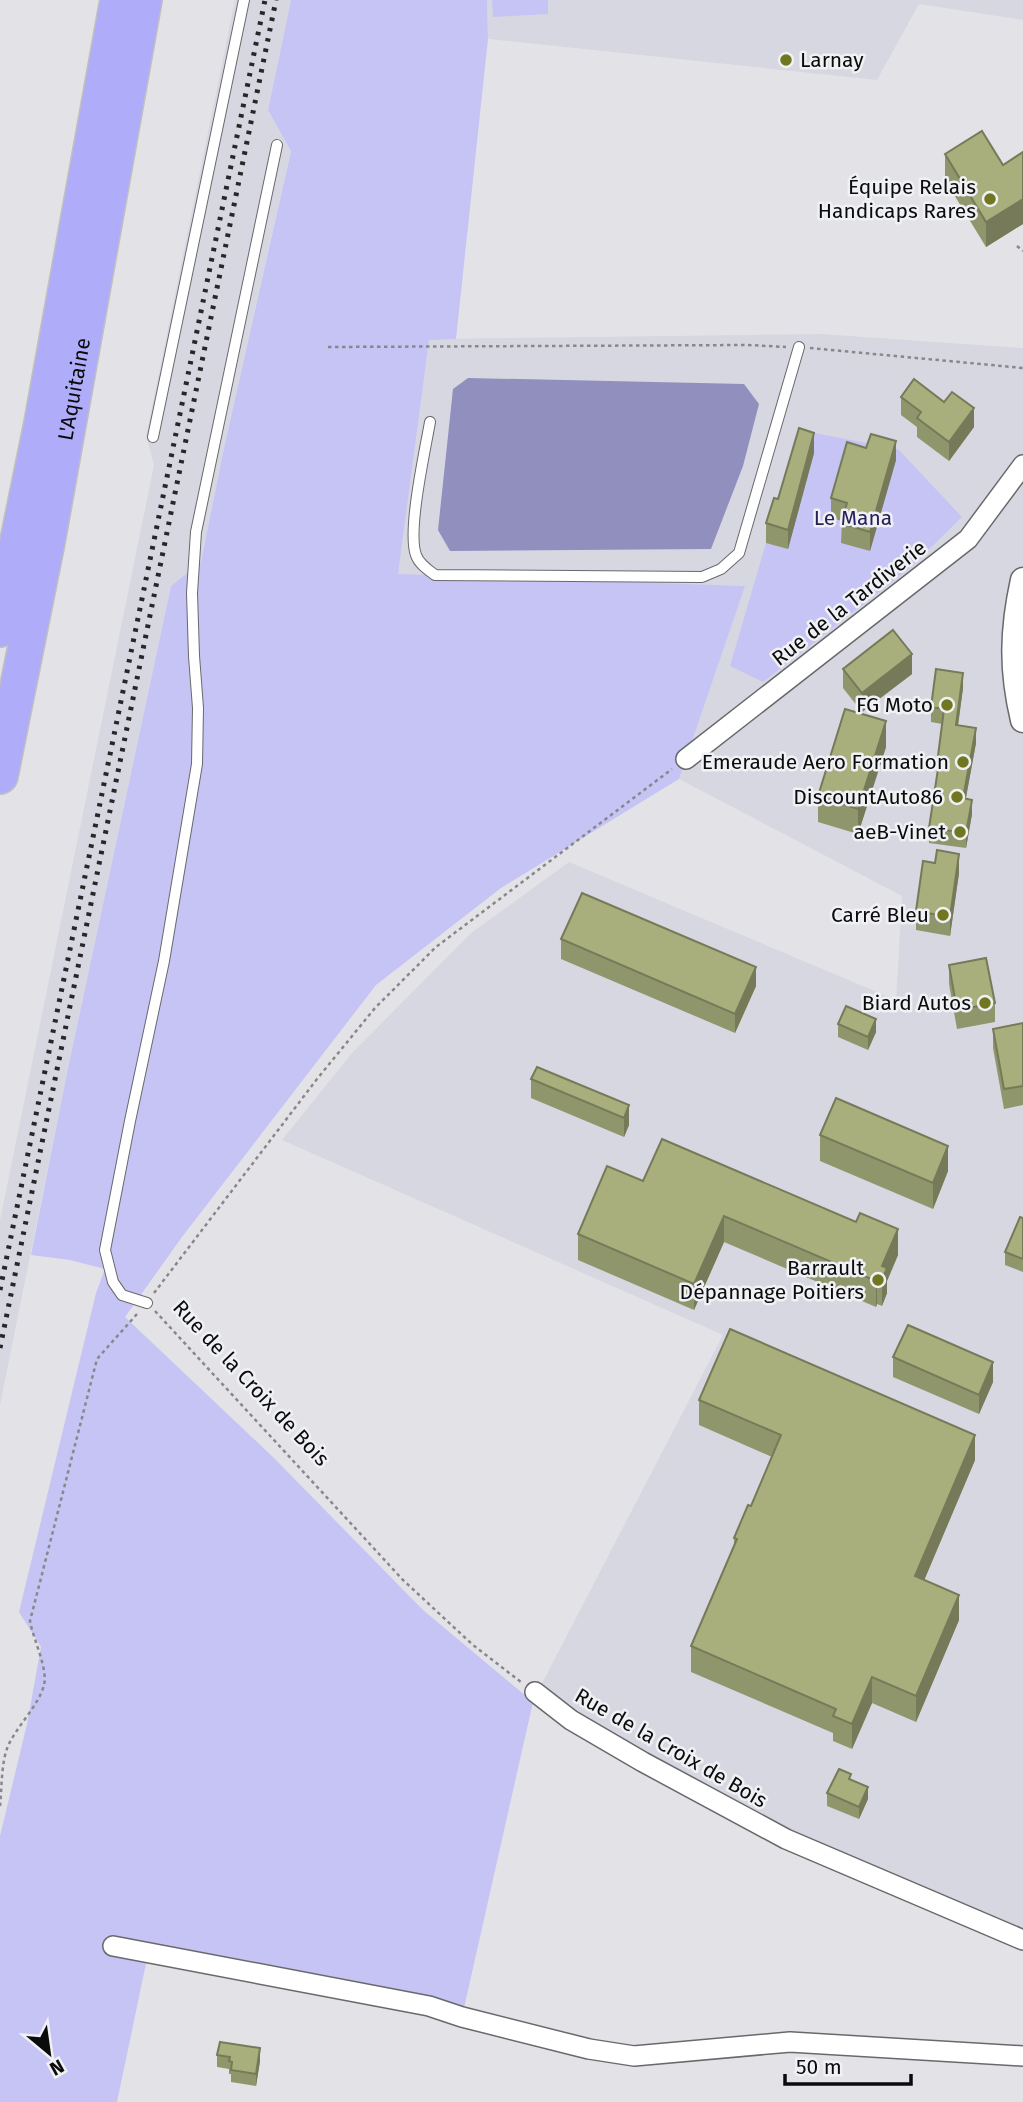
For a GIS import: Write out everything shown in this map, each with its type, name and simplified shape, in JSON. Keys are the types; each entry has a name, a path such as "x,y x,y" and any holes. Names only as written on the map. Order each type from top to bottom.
{"highway":[{"name":"L'Aquitaine","path":"0,629 42,423 118,0"},
{"name":"L'Aquitaine","path":"0,776 47,542 144,0"}],"street":[{"name":"Rue de la Tardiverie","path":"686,758 968,539 1023,466"},
{"path":"1023,580 1015,618 1014,652 1023,720"},
{"name":"Rue de la Croix de Bois","path":"535,1692 571,1720 786,1839 1023,1940"},
{"path":"113,1946 429,2006 589,2049 634,2056 790,2042 1023,2056"}],"lane":[{"path":"153,437 244,0"},
{"path":"147,1303 122,1295 113,1282 106,1250 164,961 197,764 198,708 192,593 195,532 277,145"},
{"path":"430,422 413,533 416,556 423,566 435,575 702,577 722,569 739,554 799,348"}],"path":[{"path":"1017,246 1023,251"},
{"path":"328,347 748,345 1023,368"},
{"path":"0,1806 7,1749 21,1722 39,1697 44,1683 43,1664 30,1621 97,1359 147,1303 317,1079 375,1008 436,947 686,758"},
{"name":"Rue de la Croix de Bois","path":"147,1303 403,1580 473,1645 535,1692"}],"shaded area":[{"path":"235,0 291,0 268,110 291,150 201,562 171,586 67,1073 0,1405 0,1220 154,465 146,436"},
{"name":"Larnay","path":"487,0 1023,0 1023,20 919,4 877,80 488,39"},
{"path":"822,334 1023,348 1023,1933 803,1844 538,1691 723,1335 282,1140 351,1054 471,933 569,862 896,1000 902,896 679,779 744,586 397,575 429,339"},
{"path":"468,378 744,384 759,404 743,466 711,549 450,551 438,530 453,389"}],"green space":[{"path":"291,0 487,0 488,39 456,339 429,340 398,574 745,586 679,779 501,888 376,985 182,1237 125,1317 275,1459 423,1610 533,1702 464,2008 148,1954 117,2102 0,2102 0,1836 27,1724 41,1647 19,1612 96,1293 105,1269 70,1260 31,1255 171,586 201,562 291,151 268,110"},
{"path":"492,0 548,0 548,14 493,17"},
{"name":"Le Mana","path":"799,430 898,449 962,517 909,569 763,682 730,666"}],"building":[{"path":"982,131 1003,165 1023,152 1023,199 986,222 945,154"},
{"path":"914,379 944,402 952,392 974,408 949,442 917,418 921,412 901,397"},
{"path":"799,428 814,433 788,530 766,523 774,498 778,499"},
{"path":"871,434 896,441 870,532 841,523 847,503 831,498 847,442 866,448"},
{"path":"893,630 912,654 862,693 843,669"},
{"path":"936,669 963,673 956,725 976,728 963,798 972,800 966,833 929,828 944,709 931,707"},
{"path":"845,709 886,721 858,809 818,796"},
{"path":"937,850 959,854 950,917 916,911 923,861 935,863"},
{"path":"582,893 756,967 735,1014 561,939"},
{"path":"986,958 995,1003 957,1010 949,965"},
{"path":"846,1006 876,1019 868,1037 838,1024"},
{"path":"1023,1023 1023,1086 1004,1089 993,1029"},
{"path":"537,1067 629,1105 624,1118 531,1079"},
{"path":"836,1098 948,1146 933,1183 820,1135"},
{"path":"662,1139 856,1222 860,1213 898,1229 882,1266 887,1268 882,1280 877,1278 876,1281 724,1216 694,1284 578,1234 607,1166 643,1181"},
{"path":"1020,1217 1023,1218 1023,1259 1005,1252"},
{"path":"908,1325 993,1362 979,1395 893,1357"},
{"path":"730,1329 975,1435 915,1576 959,1595 916,1696 872,1677 852,1724 833,1716 836,1709 691,1646 737,1539 734,1538 748,1505 751,1506 781,1435 699,1400"},
{"path":"839,1769 851,1774 849,1779 868,1787 859,1807 827,1793"},
{"path":"220,2042 260,2048 256,2074 231,2070 230,2057 217,2055"}],"railway":[{"path":"0,1290 265,0"},
{"path":"0,1348 276,0"}],"place":[{"name":"Larnay","path":"786,60"},
{"name":"Équipe Relais Handicaps Rares","path":"990,199"},
{"name":"FG Moto","path":"947,705"},
{"name":"Emeraude Aero Formation","path":"963,762"},
{"name":"DiscountAuto86","path":"957,797"},
{"name":"aeB-Vinet","path":"960,832"},
{"name":"Carré Bleu","path":"943,915"},
{"name":"Biard Autos","path":"985,1003"},
{"name":"Barrault Dépannage Poitiers","path":"878,1280"}]}
